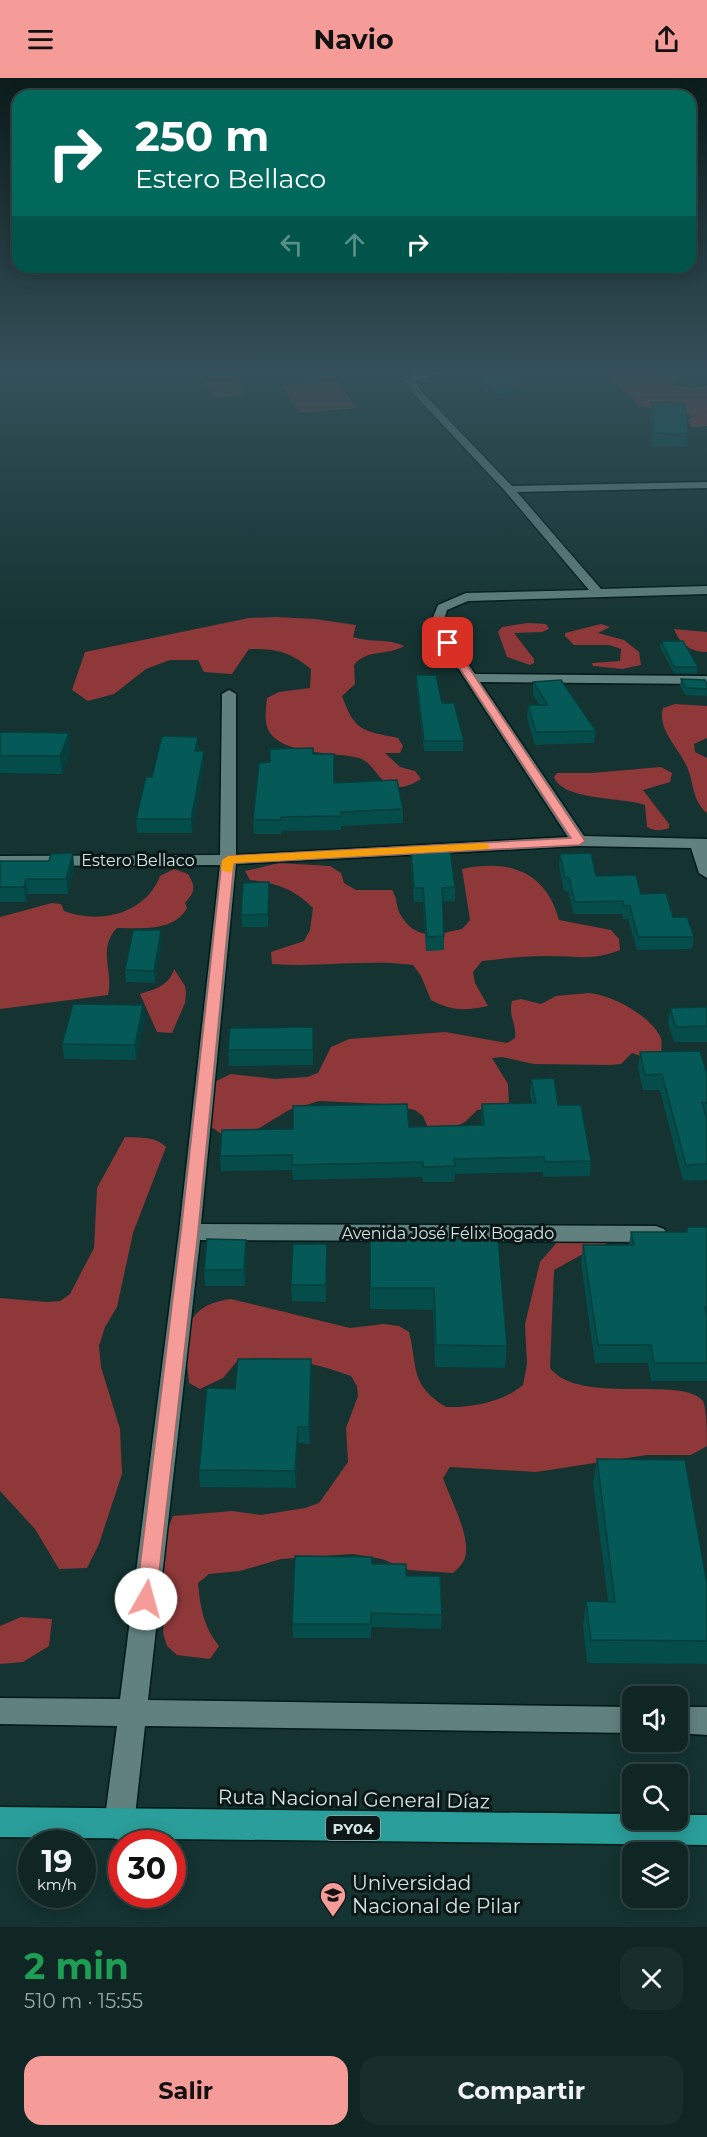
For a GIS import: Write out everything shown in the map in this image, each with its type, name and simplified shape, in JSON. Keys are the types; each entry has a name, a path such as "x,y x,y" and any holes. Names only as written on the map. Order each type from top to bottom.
{"highway":[{"name":"Ruta Nacional General Díaz","path":"0,1822 707,1830"}],"street":[{"path":"481,458 510,489 597,592"},
{"path":"510,489 621,484 707,485"},
{"path":"579,841 435,625 442,608 466,597 707,590"},
{"path":"472,678 707,680"},
{"path":"119,1825 189,1232 228,860 229,694"},
{"name":"Estero Bellaco","path":"0,861 228,860 579,841 702,844"},
{"path":"702,844 707,873"},
{"name":"Avenida José Félix Bogado","path":"189,1232 672,1234"},
{"path":"0,1711 622,1720"},
{"path":"688,1720 707,1721"}],"shaded area":[{"path":"249,618 315,619 356,625 353,637 392,642 404,646 359,660 354,665 355,684 342,696 351,717 361,728 398,738 403,746 400,753 385,753 400,767 415,771 421,779 408,786 389,785 372,767 359,758 312,752 278,741 268,730 267,698 279,692 310,688 311,669 296,658 282,652 249,649 232,674 204,672 198,660 170,660 146,669 114,694 88,701 72,690 85,652"},
{"path":"527,623 546,624 549,629 542,632 514,633 534,659 534,663 530,665 507,657 498,632 502,627"},
{"path":"601,624 610,627 598,633 624,640 639,652 641,665 622,669 593,666 592,663 620,661 621,649 609,645 574,645 565,636 565,633"},
{"path":"674,629 707,632 707,652 696,651 686,646"},
{"path":"675,704 707,706 707,738 694,744 695,752 707,758 707,813 696,797 687,767 663,724 663,708"},
{"path":"661,767 672,773 670,782 643,790 669,824 669,828 660,830 647,827 645,805 581,794 560,785 554,777 557,773 592,773"},
{"path":"279,863 330,866 341,873 344,883 356,890 392,890 399,912 405,921 411,928 426,934 462,929 470,920 462,869 479,866 510,868 523,872 545,890 559,920 611,930 619,939 620,950 590,957 535,956 482,961 473,972 475,983 488,1006 473,1009 452,1008 431,1000 421,976 413,965 396,963 272,964 271,952 304,941 310,930 313,908 299,896 284,888 250,880 245,871"},
{"path":"174,869 188,874 192,882 191,896 185,903 187,908 181,916 165,925 146,928 117,928 108,944 108,995 0,1009 0,917 52,903 61,904 64,911 78,915 93,917 121,913 144,899 160,876"},
{"path":"174,969 185,986 185,1003 172,1033 157,1032 140,994 165,983"},
{"path":"589,993 619,1002 648,1021 660,1036 661,1054 641,1056 632,1053 621,1064 611,1065 534,1064 502,1057 492,1058 508,1084 509,1106 477,1110 465,1122 448,1130 429,1130 423,1116 415,1110 383,1104 319,1101 289,1110 256,1130 226,1137 210,1126 212,1083 231,1074 275,1079 307,1077 318,1073 331,1047 349,1039 445,1032 507,1043 515,1038 511,1012 512,1001 521,999 541,1004 556,996"},
{"path":"125,1137 152,1139 166,1147 133,1233 117,1307 105,1327 99,1346 101,1367 120,1429 122,1474 99,1544 87,1568 59,1569 35,1529 0,1491 0,1298 47,1302 60,1301 70,1294 94,1248 97,1188"},
{"path":"600,1224 608,1232 608,1240 603,1248 581,1255 554,1270 550,1368 564,1379 583,1386 675,1390 692,1394 703,1401 707,1423 707,1446 691,1455 647,1455 536,1472 450,1467 443,1478 460,1521 466,1544 463,1562 453,1573 409,1570 382,1559 353,1554 281,1559 240,1571 209,1574 198,1583 200,1600 206,1624 219,1646 210,1659 177,1655 167,1646 163,1633 164,1621 157,1555 173,1516 232,1511 261,1515 305,1508 319,1503 348,1462 346,1428 358,1396 357,1386 351,1376 323,1367 281,1359 238,1360 223,1378 200,1389 189,1383 186,1353 189,1328 193,1318 202,1309 231,1299 350,1328 384,1324 399,1326 409,1332 417,1374 426,1391 446,1407 476,1405 506,1396 523,1385 527,1364 525,1324 540,1262 566,1232 575,1227"},
{"path":"21,1617 52,1619 49,1646 23,1662 0,1664 0,1626"}],"building":[{"path":"661,641 683,641 698,667 674,667"},
{"path":"416,675 436,675 442,703 454,703 464,741 424,741"},
{"path":"681,679 705,680 707,689 686,688"},
{"path":"561,680 596,731 536,732 528,705 548,705 533,682"},
{"path":"0,732 69,733 60,756 0,756"},
{"path":"162,736 198,737 195,751 204,751 191,819 136,819 146,777 152,777"},
{"path":"313,748 313,754 334,754 334,783 397,780 403,809 341,812 341,816 253,820 259,763 270,762 270,749"},
{"path":"411,850 450,850 455,887 442,888 444,936 427,937 423,888 414,888"},
{"path":"73,853 66,879 26,879 24,887 0,887 0,861 49,861 51,854"},
{"path":"591,853 596,876 636,875 641,894 666,893 673,917 687,917 694,937 638,937 630,906 624,906 623,901 575,902 569,878 565,878 560,854"},
{"path":"269,882 268,914 241,915 243,883"},
{"path":"133,930 161,930 154,971 125,970"},
{"path":"73,1004 143,1005 135,1045 62,1044"},
{"path":"707,1007 707,1026 676,1027 670,1008"},
{"path":"313,1027 313,1050 228,1050 230,1028"},
{"path":"700,1051 707,1074 707,1103 702,1103 707,1120 707,1164 686,1165 662,1074 645,1075 640,1052"},
{"path":"554,1078 558,1105 581,1105 591,1161 545,1162 544,1157 454,1159 455,1166 423,1167 423,1162 292,1165 292,1155 220,1156 222,1130 293,1129 293,1106 407,1104 409,1127 484,1125 482,1104 536,1103 531,1079"},
{"path":"687,1227 707,1227 707,1307 705,1307 707,1363 654,1363 651,1345 598,1345 583,1245 634,1245 631,1232 687,1232"},
{"path":"498,1238 507,1346 436,1345 434,1288 370,1288 370,1240"},
{"path":"207,1239 246,1240 244,1270 204,1270"},
{"path":"293,1244 327,1244 326,1285 291,1285"},
{"path":"238,1359 311,1359 309,1427 298,1427 295,1471 199,1470 207,1388 235,1389"},
{"path":"597,1459 685,1460 707,1584 707,1641 591,1640 586,1601 615,1602"},
{"path":"295,1556 372,1557 372,1564 406,1564 406,1576 440,1576 442,1615 371,1613 371,1624 292,1624"}],"slow traffic":[{"path":"227,870 228,860 484,846"}],"place":[{"name":"Universidad Nacional de Pilar","path":"333,1918"}],"route":[{"path":"146,1599 189,1232 228,860 579,841 448,643"}]}
